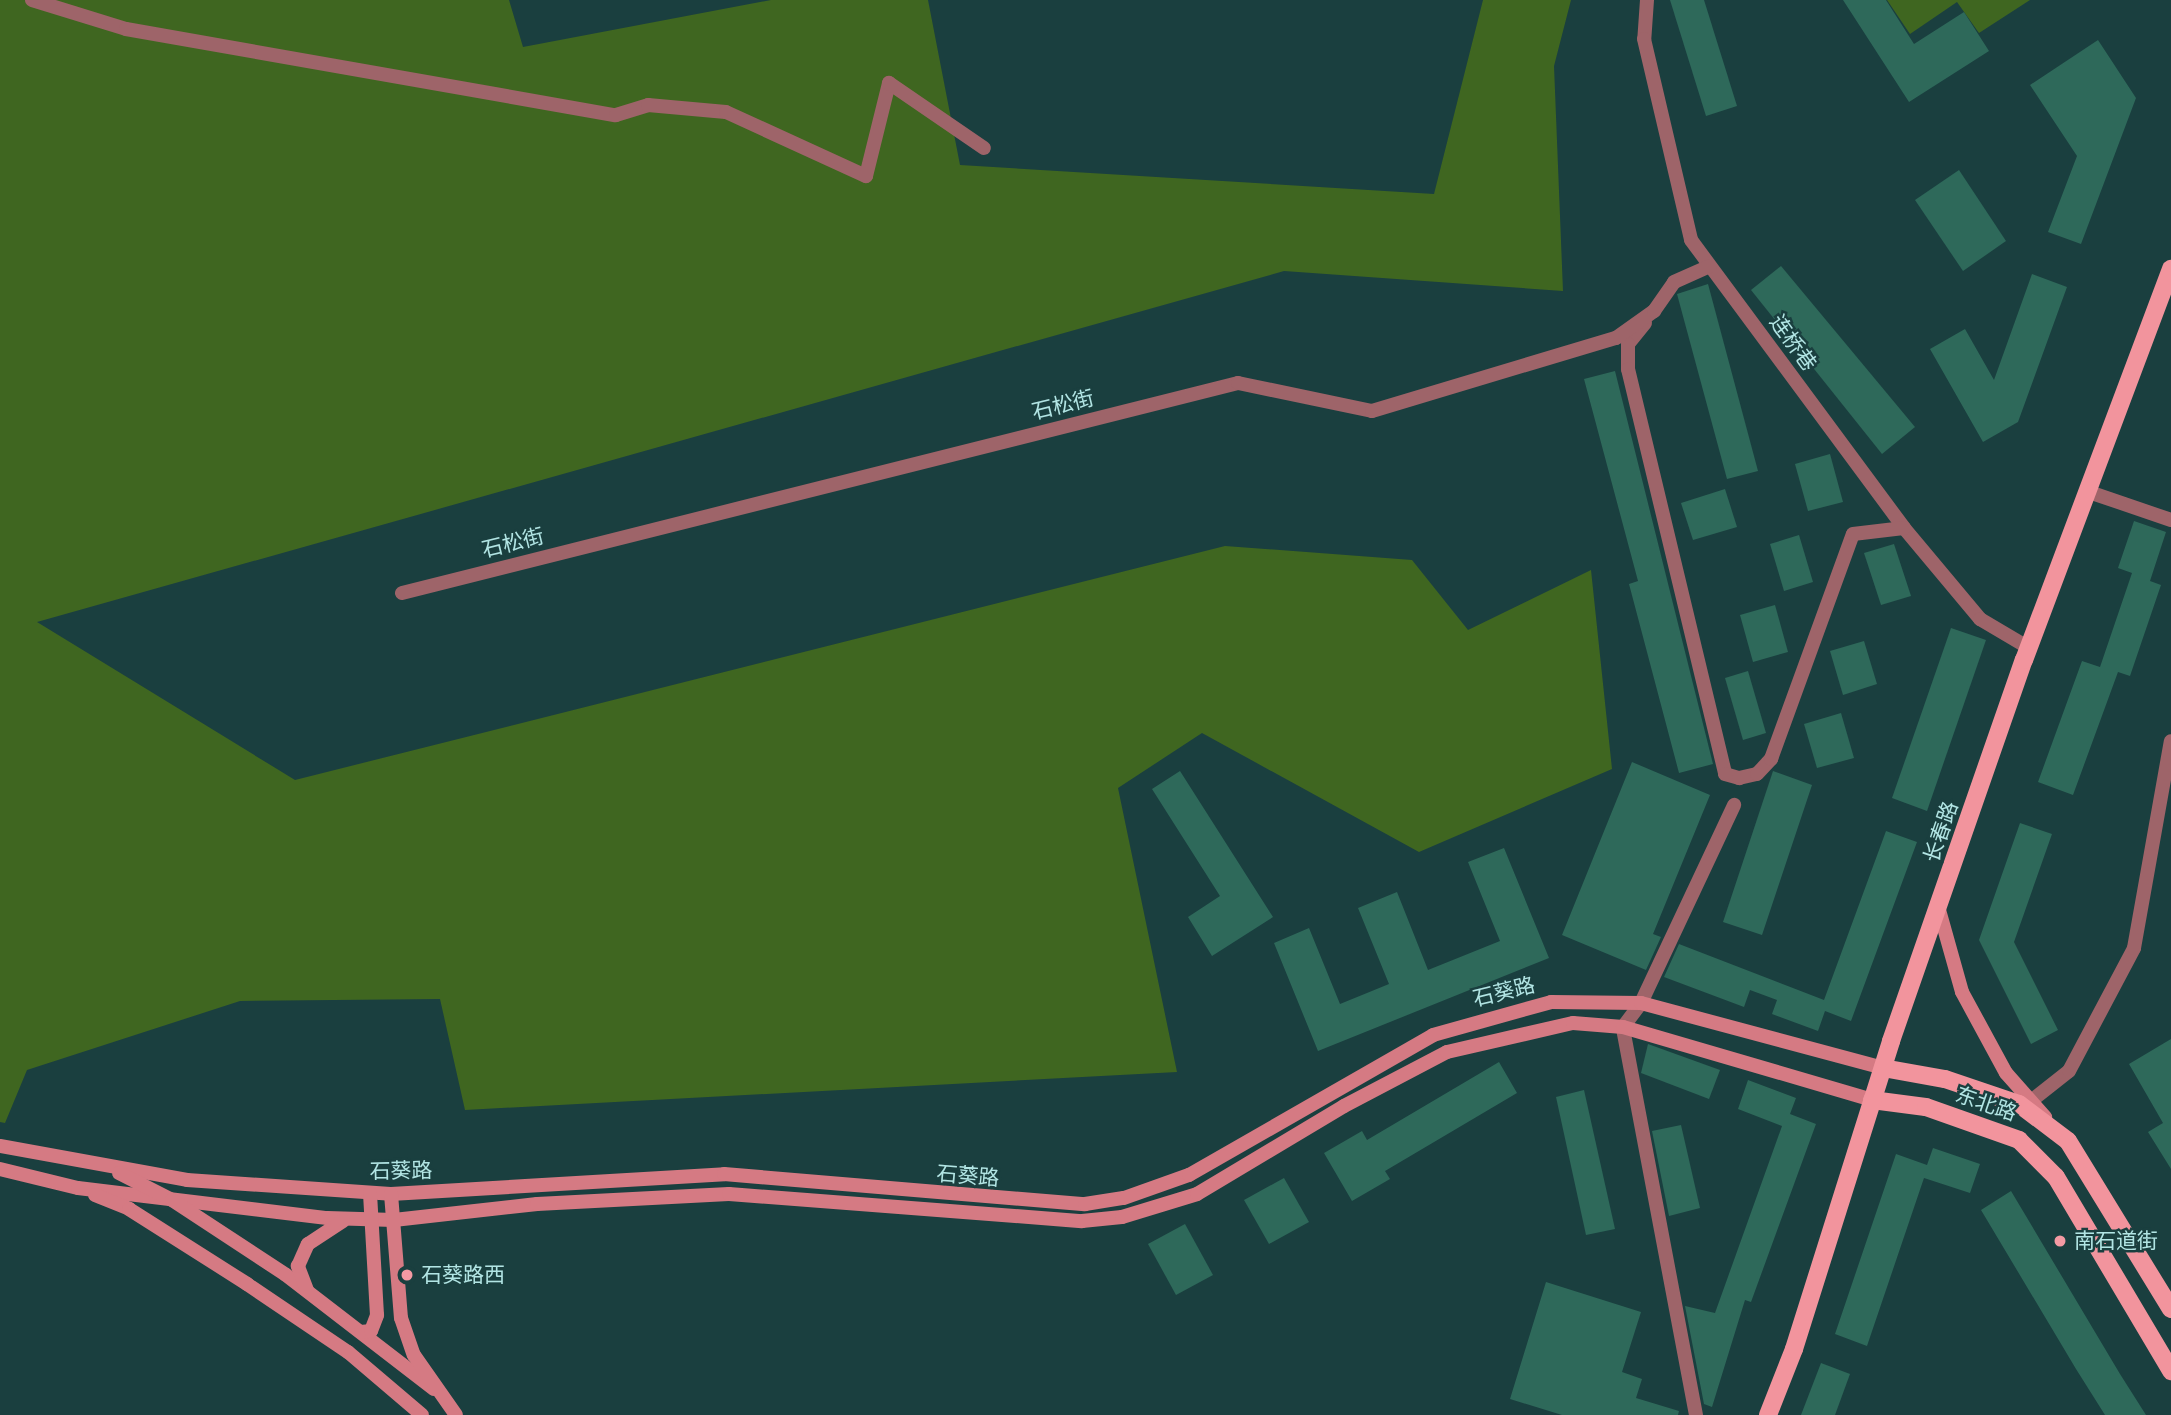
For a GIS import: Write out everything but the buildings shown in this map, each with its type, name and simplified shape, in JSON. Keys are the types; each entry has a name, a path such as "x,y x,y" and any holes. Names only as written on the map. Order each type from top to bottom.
{"main road":[{"name":"长春路","path":"1768,1415 1794,1349 1872,1100 2029,648 2171,269"},
{"path":"1939,910 1962,992 2006,1073 2068,1141"},
{"name":"石葵路","path":"0,1146 187,1180 370,1193 391,1194 724,1174 1085,1204 1124,1198 1189,1175 1433,1035 1551,1002 1641,1003 1883,1068"},
{"name":"石葵路","path":"0,1169 78,1188 349,1219 394,1220 550,1203 729,1194 1048,1221 1122,1217 1197,1194 1344,1106 1447,1052 1573,1023 1623,1027 1872,1100"},
{"name":"东北路","path":"1883,1068 1945,1079 2019,1104 2068,1141 2171,1309"},
{"name":"东北路","path":"1872,1100 1926,1107 2019,1140 2056,1177 2171,1371"},
{"path":"106,1166 172,1200 307,1291 434,1390 456,1415"},
{"path":"78,1188 129,1209 247,1284 348,1352 422,1415"},
{"path":"361,1332 370,1331 377,1315 370,1193"},
{"path":"391,1194 401,1318 414,1355 434,1390"},
{"path":"307,1291 298,1266 308,1244 327,1228 349,1219"}],"street":[{"path":"32,0 126,29 616,115 648,105 726,112 866,176 889,83 984,148"},
{"name":"连桥巷","path":"1647,0 1644,39 1691,240 1904,528 1980,619 2029,648"},
{"name":"石松街","path":"402,593 1238,383 1372,411 1616,338 1654,311 1674,282 1710,266"},
{"path":"1654,311 1629,344 1628,369 1725,774 1739,778 1757,774 1771,759 1853,534 1904,528"},
{"path":"2087,491 2171,520"},
{"path":"2031,1101 2069,1072 2134,948 2171,741"},
{"path":"1696,1415 1623,1027 1641,1003 1734,805"}],"green space":[{"path":"0,0 509,0 523,47 771,0 928,0 960,165 1434,194 1483,0 1571,0 1554,66 1563,291 1284,271 37,622 295,780 1225,546 1412,560 1468,630 1591,570 1612,769 1419,852 1202,733 1118,788 1177,1072 465,1110 440,999 240,1001 27,1070 5,1123 0,1122"},
{"path":"1887,0 2030,0 1979,33 1957,2 1910,34"}],"place":[{"name":"南石道街","path":"2060,1241"},
{"name":"石葵路西","path":"407,1275"}]}
